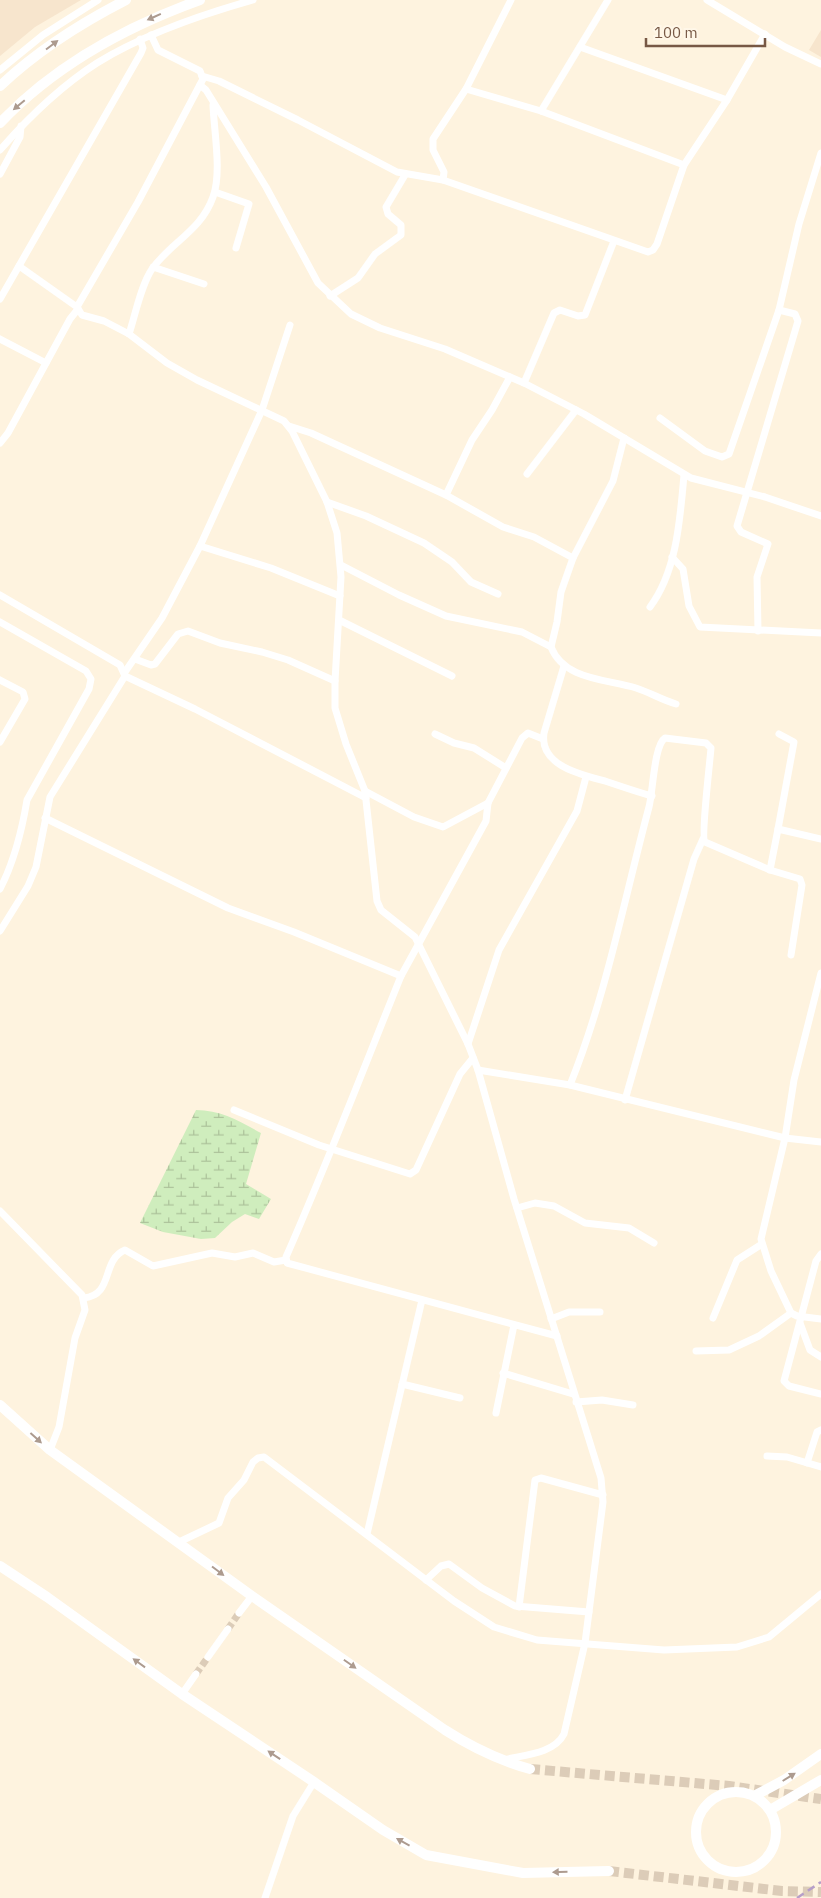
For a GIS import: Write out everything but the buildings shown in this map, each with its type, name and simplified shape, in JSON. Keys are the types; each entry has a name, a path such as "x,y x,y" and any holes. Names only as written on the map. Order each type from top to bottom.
{"main road":[{"path":"0,86 64,35 126,0"},
{"path":"0,123 17,106 76,59 121,33 200,0"},
{"path":"0,1405 50,1450 252,1596 445,1730 473,1748 500,1760 530,1769"},
{"path":"0,1566 47,1597 182,1694 383,1830 426,1855 523,1873 609,1871"},
{"path":"754,1796 784,1780 821,1754"},
{"path":"770,1810 821,1780"},
{"path":"741,1792 754,1796 770,1810 775,1822 776,1836 773,1849 760,1864 741,1872 728,1871 715,1866 705,1857 698,1846 696,1832 698,1819 705,1807 715,1798 728,1793 741,1792"}],"street":[{"path":"0,70 3,62 98,0"},
{"path":"0,150 37,110 95,64 151,35 253,0"},
{"path":"443,180 444,172 433,150 433,139 466,88 511,0"},
{"path":"541,111 608,0"},
{"path":"706,0 821,64"},
{"path":"202,76 220,82 404,175 443,180 614,240 642,252 654,250 684,165 727,100 765,34"},
{"path":"0,442 8,433 70,319 138,202 200,85 202,76 200,71 158,50 151,35"},
{"path":"0,299 141,53 143,48 140,40"},
{"path":"580,47 727,100"},
{"path":"3,62 18,70"},
{"path":"200,85 266,187 318,283 351,314 374,326 445,349 524,383 576,410 684,475 747,494 765,497 821,516"},
{"path":"466,88 541,111 684,165"},
{"path":"129,334 150,273 164,255 190,233 208,209 215,192 212,102"},
{"path":"0,174 20,137 21,126"},
{"path":"660,418 705,451 722,458 729,454 779,310 799,224 821,154"},
{"path":"330,296 358,278 374,254 401,235 400,225 388,214 386,207 404,175"},
{"path":"215,192 249,204 236,248"},
{"path":"524,383 554,314 560,310 578,316 584,315 614,240"},
{"path":"19,266 77,308 86,317 104,321 129,334 175,367 262,410 289,426 311,432 446,495 503,527 534,537 573,558"},
{"path":"154,267 204,284"},
{"path":"758,631 757,577 768,547 766,542 741,532 737,526 798,321 795,314 779,310"},
{"path":"0,931 33,877 50,797 125,674 162,618 200,546 262,410 290,325"},
{"path":"0,339 46,363"},
{"path":"446,495 472,440 492,410 510,377"},
{"path":"527,474 576,410"},
{"path":"289,426 327,502 336,528 341,565 335,681 336,713 366,795 378,906 411,932 418,943 468,1044 478,1070 517,1208 600,1478 603,1495 585,1643 564,1734 560,1743 552,1748 500,1760"},
{"path":"624,438 613,481 573,558 561,592 551,647 555,656 564,666 575,673 639,689 676,704"},
{"path":"650,607 664,586 672,556 684,475"},
{"path":"327,502 389,526 424,543 452,562 472,582 498,594"},
{"path":"200,546 271,568 340,596"},
{"path":"672,556 683,569 689,606 698,625 704,628 821,633"},
{"path":"341,565 399,595 446,616 522,632 551,647"},
{"path":"0,595 120,665 125,674 366,795 414,817 443,827 453,824 462,816 488,803"},
{"path":"339,620 452,676"},
{"path":"0,622 86,671 91,679 89,689 27,800 17,842 0,889"},
{"path":"135,659 146,664 155,664 178,634 188,631 220,643 288,660 335,681"},
{"path":"564,666 543,739 550,756 565,768 586,777 652,796"},
{"path":"0,680 23,692 26,699 0,742"},
{"path":"435,734 454,743 474,748 506,768"},
{"path":"286,1260 331,1149 346,1119 367,1057 401,976 486,821 488,803 525,734 531,734 543,739"},
{"path":"770,870 794,742 779,734"},
{"path":"570,1086 600,999 652,796 658,746 662,740 677,739 709,745 707,812 703,839 694,859 626,1100"},
{"path":"468,1044 499,950 577,811 586,777"},
{"path":"45,818 228,908 294,932 401,976"},
{"path":"778,829 821,839"},
{"path":"703,839 708,844 801,881 791,955"},
{"path":"821,973 818,1001 794,1080 785,1138 762,1235 762,1244 791,1313 801,1320 821,1319"},
{"path":"234,1110 331,1149 406,1174 414,1172 460,1074 473,1058"},
{"path":"478,1070 570,1086 785,1138 821,1142"},
{"path":"517,1208 535,1203 554,1206 585,1223 629,1228 654,1243"},
{"path":"0,1211 84,1298 85,1310 75,1338 59,1427 50,1450"},
{"path":"713,1318 737,1260 762,1244"},
{"path":"84,1298 92,1297 100,1291 112,1264 119,1254 125,1250 153,1266 212,1253 235,1257 253,1253 274,1262 286,1260"},
{"path":"821,1254 816,1261 784,1381 789,1386 821,1394"},
{"path":"286,1260 290,1265 348,1278 557,1336"},
{"path":"367,1534 422,1300"},
{"path":"551,1319 568,1312 600,1312"},
{"path":"696,1351 729,1350 759,1336 791,1313"},
{"path":"801,1320 810,1350 821,1357"},
{"path":"496,1414 514,1325"},
{"path":"503,1372 573,1394"},
{"path":"402,1384 460,1398"},
{"path":"576,1402 602,1400 633,1405"},
{"path":"807,1463 817,1432 821,1430"},
{"path":"767,1456 781,1456 821,1467"},
{"path":"179,1542 219,1523 228,1498 244,1480 253,1462 258,1458 264,1457 454,1600 500,1629 537,1640 664,1650 737,1647 769,1637 821,1594"},
{"path":"520,1607 535,1480 541,1478 603,1495"},
{"path":"426,1580 441,1566 449,1564 482,1588 511,1605 589,1612"},
{"path":"239,1613 252,1596"},
{"path":"208,1658 228,1629"},
{"path":"182,1694 196,1674"},
{"path":"265,1898 294,1816 314,1782"}],"shaded area":[{"path":"0,0 81,0 35,27 0,56"},
{"path":"821,30 821,57 809,50"}],"green space":[{"path":"196,1110 222,1114 261,1133 246,1184 271,1199 259,1219 245,1214 232,1222 215,1238 201,1239 163,1232 140,1223"}],"tunnel":[{"path":"228,1629 239,1613"},
{"path":"196,1674 208,1657"},
{"path":"530,1769 729,1786 821,1799"},
{"path":"609,1871 782,1891 821,1892"}],"railway":[{"path":"797,1898 821,1882"}]}
